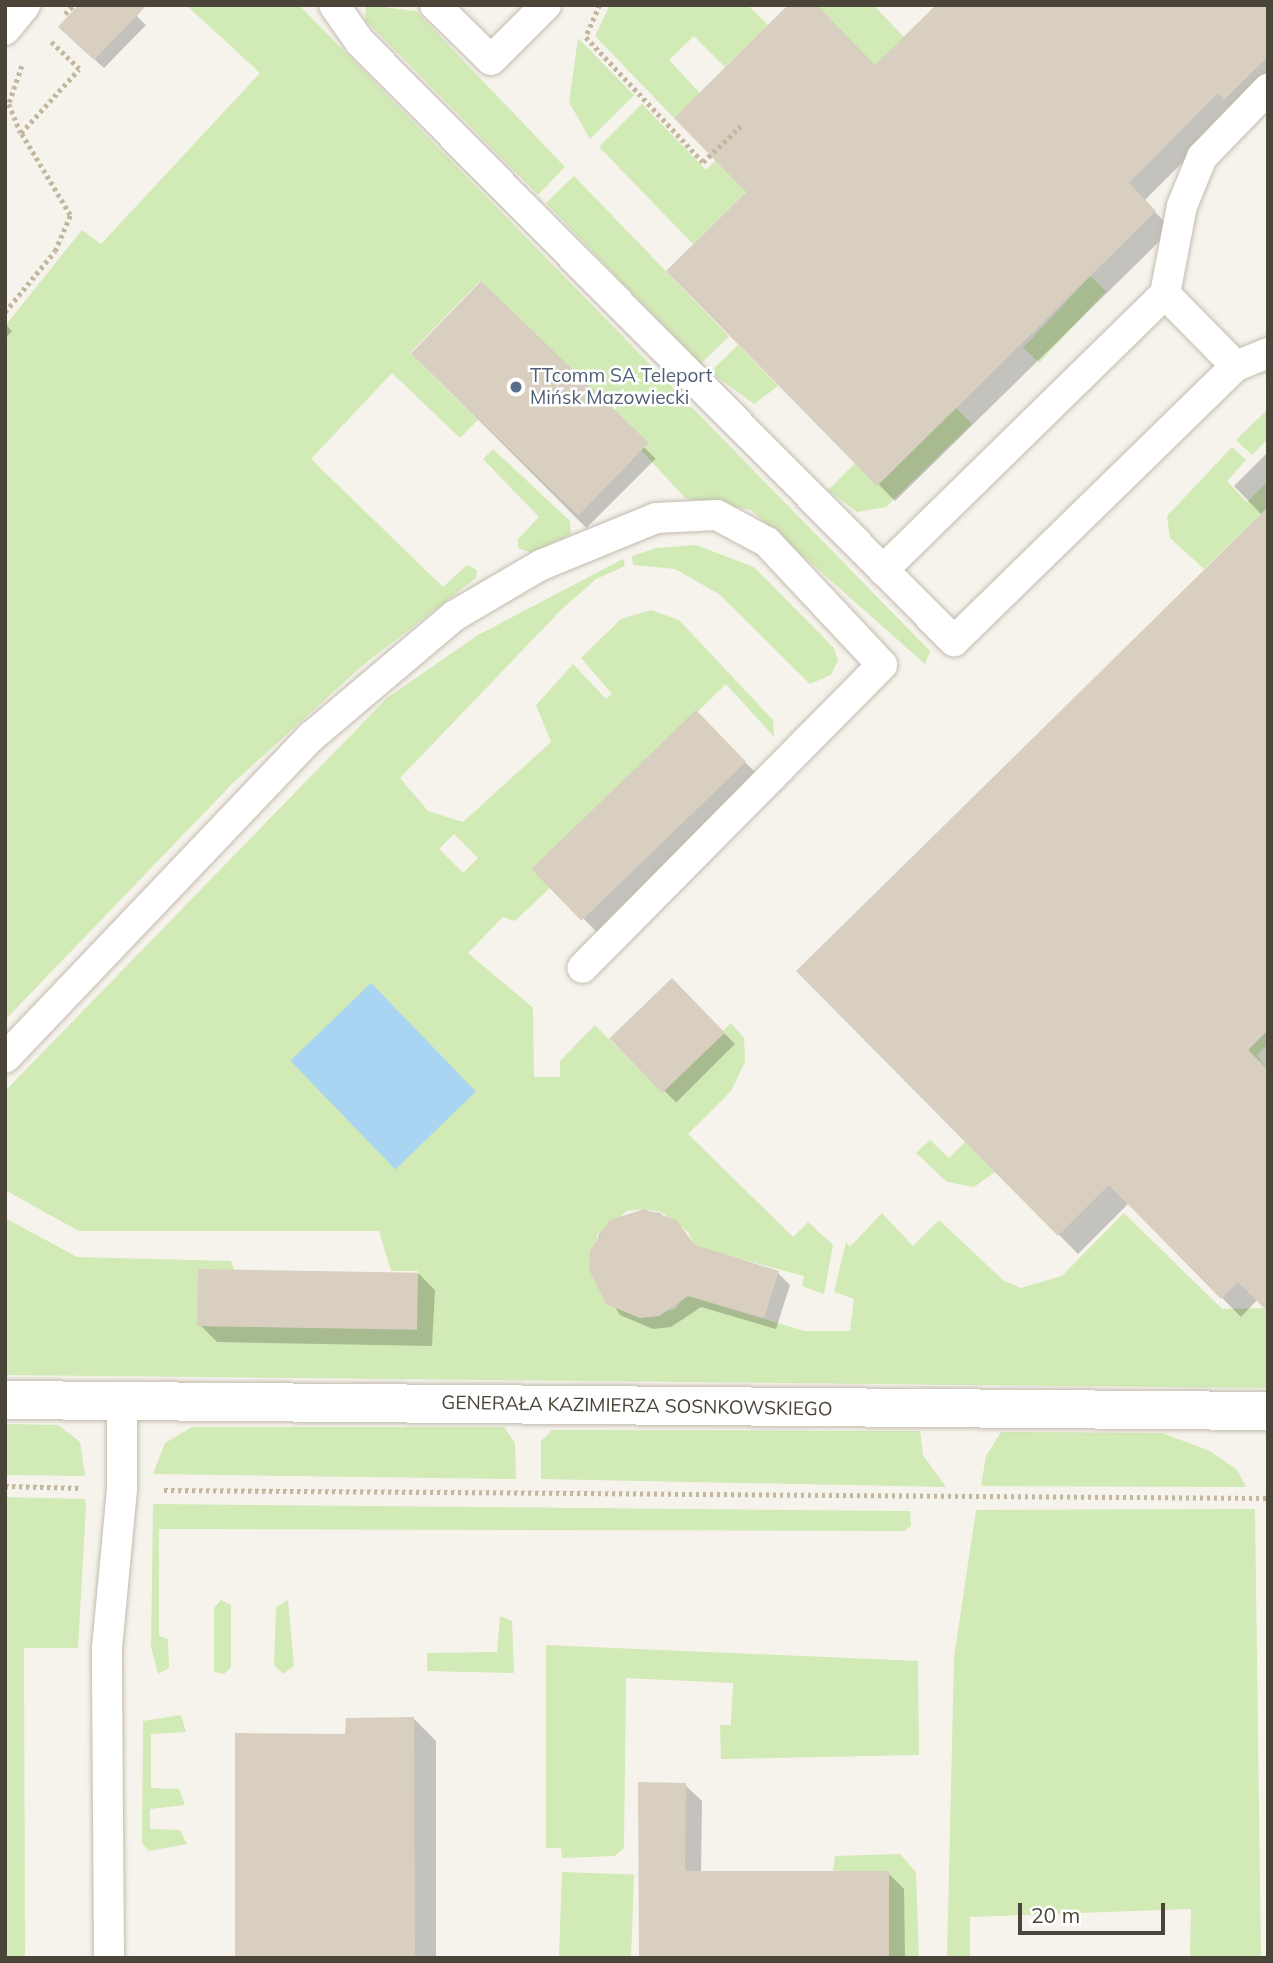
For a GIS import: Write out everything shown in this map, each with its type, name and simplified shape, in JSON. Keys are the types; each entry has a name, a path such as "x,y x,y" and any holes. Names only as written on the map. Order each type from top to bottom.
{"street":[{"name":"GENERAŁA KAZIMIERZA SOSNKOWSKIEGO","path":"5,1400 1268,1411"}],"lane":[{"path":"5,30 25,5"},
{"path":"334,5 360,42 954,641 1237,366 1268,353"},
{"path":"435,5 491,60 546,5"},
{"path":"883,570 1165,294 1182,206 1202,157 1268,89"},
{"path":"1165,294 1237,366"},
{"path":"5,1058 312,736 454,616 541,565 656,518 717,515 768,542 883,665 582,968"},
{"path":"109,1958 107,1648 122,1489 122,1402"}],"path":[{"path":"600,5 586,37 703,162 741,126"},
{"path":"21,133 79,69 44,35 37,44"},
{"path":"5,312 55,251 70,215 11,119 10,97 30,53"},
{"path":"5,1486 1268,1498"}],"green space":[{"path":"186,5 299,5 930,651 925,664 751,510 685,498 641,450 646,444 480,281 410,353 478,420 460,438 392,373 311,459 443,587 467,565 477,570 476,578 363,665 232,784 5,1020 5,326 82,230 101,244 260,73"},
{"path":"366,5 416,11 565,167 538,195 365,20"},
{"path":"610,5 748,5 768,25 725,67 694,36 669,60 700,93 674,118 595,36"},
{"path":"817,5 873,5 904,37 800,139"},
{"path":"578,38 634,95 590,139 569,102"},
{"path":"642,104 706,170 752,124 783,155 693,244 599,147"},
{"path":"574,176 729,336 701,364 546,203"},
{"path":"1090,276 1106,291 1039,363 1023,348"},
{"path":"738,345 778,386 754,404 710,372"},
{"path":"956,408 972,424 886,507 857,512 828,490 855,463"},
{"path":"1268,409 1268,439 1252,455 1236,440"},
{"path":"1232,447 1246,460 1227,481 1247,502 1268,481 1268,507 1204,569 1170,538 1167,516"},
{"path":"493,449 570,521 571,534 532,553 518,548 518,539 539,517 483,459"},
{"path":"696,545 754,567 834,648 838,660 831,675 810,684 719,594 675,569 633,565 632,556 656,548"},
{"path":"623,559 625,566 596,579 562,609 400,778 428,811 463,822 551,742 536,705 573,664 606,699 612,694 581,658 621,619 651,610 679,620 773,720 774,737 726,684 535,871 550,888 515,921 503,917 468,953 533,1008 534,1077 560,1077 560,1061 595,1025 662,1092 731,1023 744,1038 745,1062 731,1091 688,1134 793,1237 808,1222 833,1245 824,1294 802,1286 804,1276 726,1255 711,1303 804,1331 850,1331 854,1299 834,1292 846,1242 850,1247 882,1213 913,1246 939,1220 1004,1281 1021,1288 1062,1276 1124,1213 1222,1309 1268,1308 1268,1388 5,1375 5,1218 77,1257 231,1261 234,1270 198,1270 198,1326 416,1329 418,1271 391,1271 379,1231 79,1231 5,1190 5,1091 387,698 478,635","holes":["454,834 478,858 463,873 439,849","644,1209 661,1212 688,1232 696,1248 695,1282 675,1309 640,1318 606,1303 589,1270 598,1234 627,1211"]},
{"path":"1268,1030 1268,1044 1257,1055 1268,1070 1248,1050"},
{"path":"930,1140 949,1158 965,1142 995,1172 974,1187 947,1182 916,1153"},
{"path":"5,1424 58,1425 80,1442 85,1476 5,1475"},
{"path":"192,1427 504,1427 515,1443 516,1479 153,1474 165,1443"},
{"path":"552,1430 920,1431 923,1455 946,1487 541,1479 541,1441"},
{"path":"1001,1432 1162,1433 1210,1451 1237,1470 1246,1487 981,1486 986,1456"},
{"path":"5,1497 85,1499 86,1507 78,1648 24,1648 25,1958 5,1958"},
{"path":"153,1504 910,1511 911,1526 905,1531 159,1529 159,1636 168,1639 169,1668 158,1674 151,1647"},
{"path":"1255,1509 1261,1958 1190,1958 1191,1909 970,1917 970,1958 947,1958 954,1657 976,1510"},
{"path":"221,1600 231,1605 231,1667 224,1674 214,1672 214,1608"},
{"path":"288,1600 294,1666 283,1674 274,1665 276,1607"},
{"path":"500,1616 512,1621 514,1673 427,1671 427,1653 497,1652"},
{"path":"546,1645 918,1661 919,1755 721,1759 720,1725 731,1725 733,1683 626,1678 624,1848 615,1856 562,1858 561,1848 546,1848"},
{"path":"181,1715 186,1732 151,1734 151,1788 179,1789 185,1805 150,1809 150,1829 180,1830 187,1844 149,1851 142,1843 143,1721"},
{"path":"900,1854 916,1872 919,1958 889,1958 889,1872 833,1871 835,1856"},
{"path":"562,1872 634,1875 631,1958 559,1958"}],"water":[{"path":"371,983 476,1092 395,1169 290,1061"}],"building":[{"path":"78,5 147,5 94,60 58,27"},
{"path":"788,5 817,5 875,65 936,5 1268,5 1268,56 1224,100 1218,93 1129,183 1156,211 877,486 666,271 746,192 674,118"},
{"name":"TTcomm SA Teleport Mińsk Mazowiecki","path":"481,281 649,443 578,516 411,354"},
{"path":"1268,507 1268,1030 1248,1050 1268,1070 1268,1312 1238,1282 1221,1299 1109,1185 1058,1236 796,971"},
{"path":"696,710 746,762 581,921 531,869"},
{"path":"672,978 725,1033 662,1093 609,1038"},
{"path":"644,1209 676,1220 695,1245 779,1271 764,1318 688,1296 659,1316 640,1318 606,1304 589,1270 590,1251 610,1220"},
{"path":"198,1269 418,1273 417,1330 197,1326"},
{"path":"414,1717 415,1958 235,1958 235,1733 345,1734 346,1718"},
{"path":"638,1782 686,1783 685,1871 889,1871 889,1958 639,1958"}],"place":[{"name":"TTcomm SA Teleport Mińsk Mazowiecki","path":"516,387"}]}
